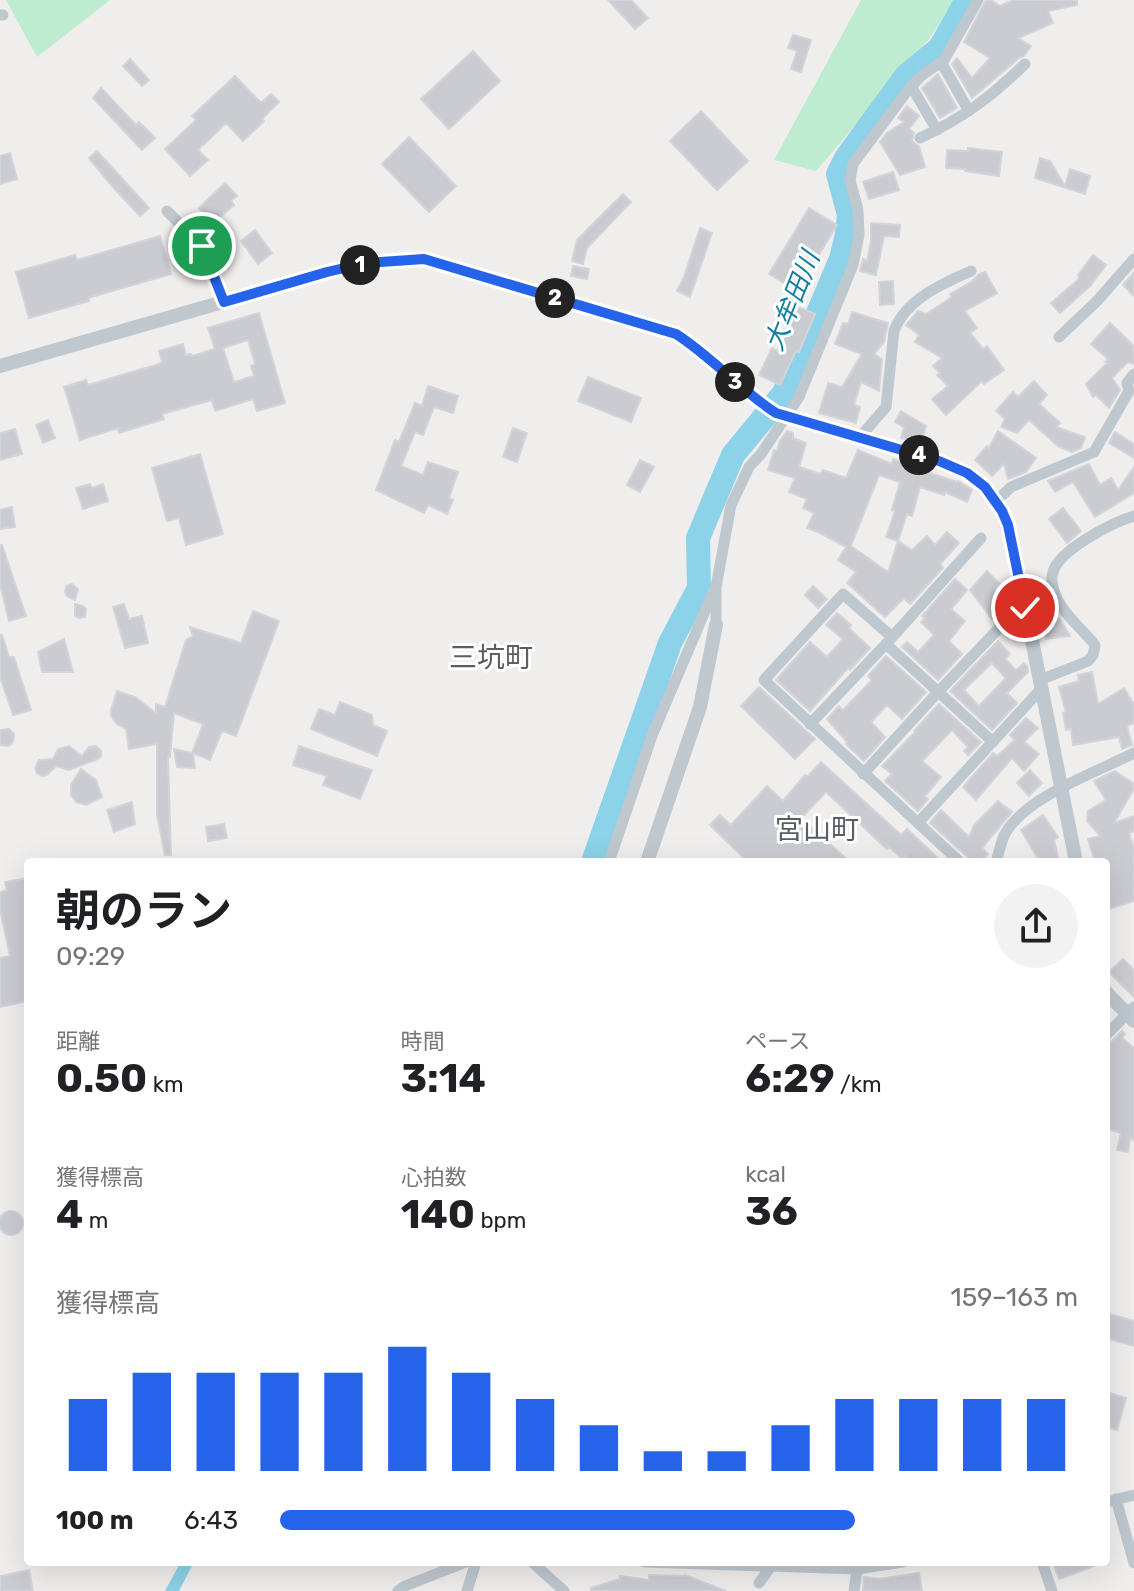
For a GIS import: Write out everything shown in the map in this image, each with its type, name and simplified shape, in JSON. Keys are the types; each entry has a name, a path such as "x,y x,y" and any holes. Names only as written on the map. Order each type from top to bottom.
{"street":[{"path":"648,858 700,707 716,625 716,587 731,505 749,467 799,397 853,265 859,235 858,210 850,180 853,164 911,86 944,60 978,0"},
{"path":"941,62 969,111"},
{"path":"920,138 952,123 991,96 1025,64"},
{"path":"911,86 937,130"},
{"path":"167,211 202,246 224,302"},
{"path":"0,366 327,272 366,263 424,259 676,334 776,413 939,461 967,473 985,487 1008,525 1075,858"},
{"path":"1059,337 1097,301 1134,259"},
{"path":"859,438 886,407 894,331 898,321 916,301 938,286 971,271"},
{"path":"995,502 1011,487 1094,452 1129,391 1127,383 1134,374"},
{"path":"918,823 993,742 1041,684 1088,661 1093,655 1095,645 1061,606 1053,587 1053,571 1085,539 1111,524 1134,516"},
{"path":"810,724 981,538"},
{"path":"610,858 653,733 716,587"},
{"path":"956,858 764,680 843,594 938,692 993,742"},
{"path":"863,774 1003,624 1025,608"},
{"path":"997,858 1006,832 1025,811 1062,788 1134,753"},
{"path":"1110,995 1132,1014 1110,1032"},
{"path":"1134,1495 1111,1500 1134,1563"},
{"path":"398,1591 456,1566"},
{"path":"467,1591 475,1566"},
{"path":"536,1566 564,1591"},
{"path":"766,1566 857,1569 877,1566"},
{"path":"757,1587 771,1566"},
{"path":"1043,1566 1052,1591"},
{"path":"854,1591 857,1569"}],"green space":[{"path":"6,0 110,0 37,57"},
{"path":"861,0 954,0 930,38 816,171 774,160"}],"water":[{"path":"178,1566 192,1566 179,1591 165,1591"}],"building":[{"path":"608,0 631,0 648,18 635,29"},
{"path":"986,0 1000,6 1013,0 1077,0 1077,5 1048,11 1053,23 1018,38 1031,46 1024,56 972,98 952,64 957,58 972,78 990,58 964,42"},
{"path":"793,35 811,40 801,72 791,69 797,51 788,48"},
{"path":"473,51 500,81 449,129 421,99"},
{"path":"130,59 149,80 142,86 123,66"},
{"path":"938,74 957,108 940,118 922,88"},
{"path":"235,76 261,103 271,94 279,102 243,141 226,123 198,150 208,160 190,176 165,149 196,120 192,116"},
{"path":"101,88 136,125 139,122 155,138 142,150 93,98"},
{"path":"907,106 919,116 909,129 914,133 912,141 919,146 925,167 900,175 880,142 887,133 904,122 898,118"},
{"path":"701,111 748,161 717,190 670,141"},
{"path":"409,137 456,186 429,212 382,164"},
{"path":"968,148 1002,152 999,176 946,168 947,150 968,151"},
{"path":"97,151 149,208 140,216 89,158"},
{"path":"10,153 17,179 0,184 0,156"},
{"path":"1040,158 1050,161 1065,186 1070,169 1090,176 1085,194 1035,178"},
{"path":"893,172 899,190 869,199 863,182"},
{"path":"225,183 237,196 231,201 234,205 213,223 199,208"},
{"path":"623,194 631,202 587,248 583,264 572,261 577,240"},
{"path":"809,208 837,225 797,291 769,274"},
{"path":"871,223 900,225 899,237 884,236 876,275 860,271 863,259 867,261"},
{"path":"700,228 712,233 690,297 677,291"},
{"path":"255,230 272,253 258,264 241,241"},
{"path":"160,236 171,274 29,318 16,272 75,255 77,260"},
{"path":"1093,255 1106,265 1090,286 1060,313 1051,303 1080,278 1078,275"},
{"path":"573,266 589,269 587,279 571,276"},
{"path":"985,272 997,293 965,311 977,328 970,333 983,349 987,346 1004,370 984,384 982,381 946,415 932,399 948,386 933,366 942,358 915,342 919,335 906,325 918,311 926,314"},
{"path":"1134,272 1134,296 1123,285"},
{"path":"893,281 894,304 880,305 879,282"},
{"path":"796,306 815,314 799,352 796,351 780,385 759,375 772,348 777,351"},
{"path":"852,312 888,323 884,342 874,354 882,359 879,391 861,382 854,405 860,407 856,423 819,413 828,383 842,387 862,354 835,344 843,323 848,324"},
{"path":"259,313 285,403 257,411 253,399 215,411 212,400 162,414 164,419 119,433 118,428 80,440 64,387 86,380 88,385 159,364 162,362 159,351 183,344 186,355 192,356 215,349 208,328","holes":["248,340 255,364 251,366 254,376 234,382 223,348"]},
{"path":"1110,323 1134,346 1134,364 1128,362 1112,378 1120,390 1109,408 1096,395 1093,397 1086,384 1107,363 1108,359 1091,344"},
{"path":"588,377 641,398 631,422 578,401"},
{"path":"1034,381 1047,395 1039,404 1060,423 1056,427 1085,437 1081,448 1072,452 1059,447 1029,420 1017,433 1001,427 1005,419 996,411 1013,392 1018,397"},
{"path":"428,386 458,396 453,413 434,407 423,435 415,432 401,466 423,475 428,462 458,472 447,514 428,505 424,513 376,490 395,440 399,442 415,403 422,406"},
{"path":"901,411 926,426 921,444 901,438 904,427 895,422"},
{"path":"48,420 55,438 43,443 36,425"},
{"path":"513,428 527,433 517,462 503,457"},
{"path":"15,429 22,454 0,460 0,433"},
{"path":"787,431 793,433 793,438 806,443 799,467 821,474 823,470 846,478 858,450 892,464 893,459 925,469 958,481 972,490 967,502 945,492 944,495 920,487 912,516 907,514 898,541 912,550 927,536 935,545 947,532 959,543 940,564 943,568 910,604 904,598 885,617 847,583 856,572 838,560 846,547 807,528 814,513 803,508 807,499 789,492 795,478 768,470","holes":["879,475 900,482 886,537 898,541 888,572 851,546"]},
{"path":"998,431 1036,458 1026,472 1008,479 1004,464 992,476 975,460 987,446 989,448"},
{"path":"1115,432 1134,444 1134,458 1109,443"},
{"path":"200,454 223,534 186,545 179,518 167,521 152,468"},
{"path":"640,460 654,467 640,492 627,485"},
{"path":"1089,464 1100,485 1111,478 1118,490 1134,467 1134,493 1095,517 1073,482 1055,492 1048,481"},
{"path":"90,484 92,488 103,484 108,501 83,509 76,488"},
{"path":"12,507 15,527 0,529 0,510"},
{"path":"1063,508 1081,531 1067,543 1049,519"},
{"path":"0,545 26,616 9,621 0,584"},
{"path":"987,571 999,583 994,589 1010,609 992,619 970,590"},
{"path":"955,579 967,590 951,609 965,621 949,641 962,654 938,680 902,647 907,642 918,652 934,635 921,622 925,618 922,616"},
{"path":"72,584 78,589 75,600 65,592 66,586"},
{"path":"813,586 827,599 818,608 805,595"},
{"path":"75,604 86,609 85,617 75,616"},
{"path":"124,604 129,619 142,616 148,643 125,648 113,607"},
{"path":"253,611 279,621 236,736 222,731 210,760 193,753 195,768 177,767 174,749 192,753 203,724 174,713 168,757 171,855 165,855 157,815 157,744 129,749 126,729 111,716 117,691 135,697 156,713 156,704 165,707 186,640 193,636 190,627 241,643"},
{"path":"837,613 870,648 810,711 776,680 810,642 827,657 843,639 826,625"},
{"path":"1060,619 1070,636 1046,639 1044,621"},
{"path":"0,635 9,657 14,657 31,710 13,715 0,677"},
{"path":"64,639 73,672 42,672 38,652"},
{"path":"998,641 1010,654 1005,659 1016,670 1024,663 1027,666 1028,672 1007,693 1017,703 992,730 950,691","holes":["992,663 1006,678 979,706 964,690"]},
{"path":"886,656 926,692 902,719 887,705 871,722 885,737 864,761 827,719 839,706 843,710 872,680 868,676"},
{"path":"1092,672 1098,704 1124,688 1134,704 1134,723 1127,726 1132,745 1122,749 1119,737 1073,745 1071,729 1066,730 1063,713 1066,712 1059,687 1079,681 1078,675"},
{"path":"759,687 815,739 795,759 741,706"},
{"path":"340,702 372,715 373,725 387,731 377,756 311,729 319,709 335,715"},
{"path":"939,704 981,742 968,755 964,751 968,747 952,730 922,761 941,777 925,796 928,799 918,811 885,781 892,774 882,766"},
{"path":"1026,718 1038,728 1024,742 1039,754 1024,771 1012,758 976,800 963,787 993,753 997,756 1015,740 1010,735"},
{"path":"9,729 14,734 13,742 9,746 0,745 0,730"},
{"path":"69,746 82,756 89,747 96,746 101,756 69,770 56,766 47,775 37,773 35,768 39,760 53,759 58,749"},
{"path":"299,746 372,770 360,799 323,785 327,776 293,765"},
{"path":"821,762 901,835 907,829 938,858 902,858 889,847 887,849 826,792 801,818 846,858 744,858 710,825 720,815 731,825 767,786 783,801 805,775 807,777"},
{"path":"81,769 96,780 102,797 86,805 76,802 71,795 71,785"},
{"path":"1030,770 1042,783 1029,796 1017,783"},
{"path":"1115,771 1134,784 1114,823 1134,816 1134,831 1129,833 1134,848 1134,901 1110,909 1110,858 1094,858 1088,839 1100,836 1087,821 1088,811 1106,800 1094,781"},
{"path":"998,801 1012,812 982,848 988,854 984,858 969,858 930,823 941,810 969,837 974,825"},
{"path":"132,802 135,824 114,832 107,810"},
{"path":"1043,815 1058,837 1054,840 1058,858 1038,858 1021,830"},
{"path":"224,824 227,838 208,841 206,827"},
{"path":"24,879 24,1002 0,1007 0,958 10,956 0,909 0,892 7,890 5,882"},
{"path":"1123,959 1134,970 1134,997 1110,973"},
{"path":"1122,1031 1125,1034 1122,1038 1134,1048 1134,1140 1130,1139 1128,1152 1117,1150 1121,1133 1110,1129 1112,1041"},
{"path":"11,1211 22,1218 23,1223 16,1234 11,1235 0,1228 -1,1223 6,1212"},
{"path":"1110,1314 1134,1321 1134,1346 1110,1339"},
{"path":"1110,1393 1126,1398 1117,1430 1110,1428"},
{"path":"1054,1566 1094,1566 1059,1579"},
{"path":"29,1570 33,1591 0,1591 0,1576"},
{"path":"919,1573 922,1591 863,1591 864,1577 879,1579"},
{"path":"649,1575 685,1575 726,1591 591,1591 591,1588 620,1579 620,1576 649,1580"}],"waterway":[{"name":"大牟田川","path":"594,858 670,643 699,588 698,538 733,455 784,393 841,259 849,215 838,174 846,158 906,76 940,48 967,0"}],"district":[{"name":"三坑町","path":"491,657"},
{"name":"宮山町","path":"817,829"}],"route":[{"path":"202,246 224,302 366,263 424,259 676,334 776,413 939,461 967,473 985,487 1008,525 1025,608"}]}
